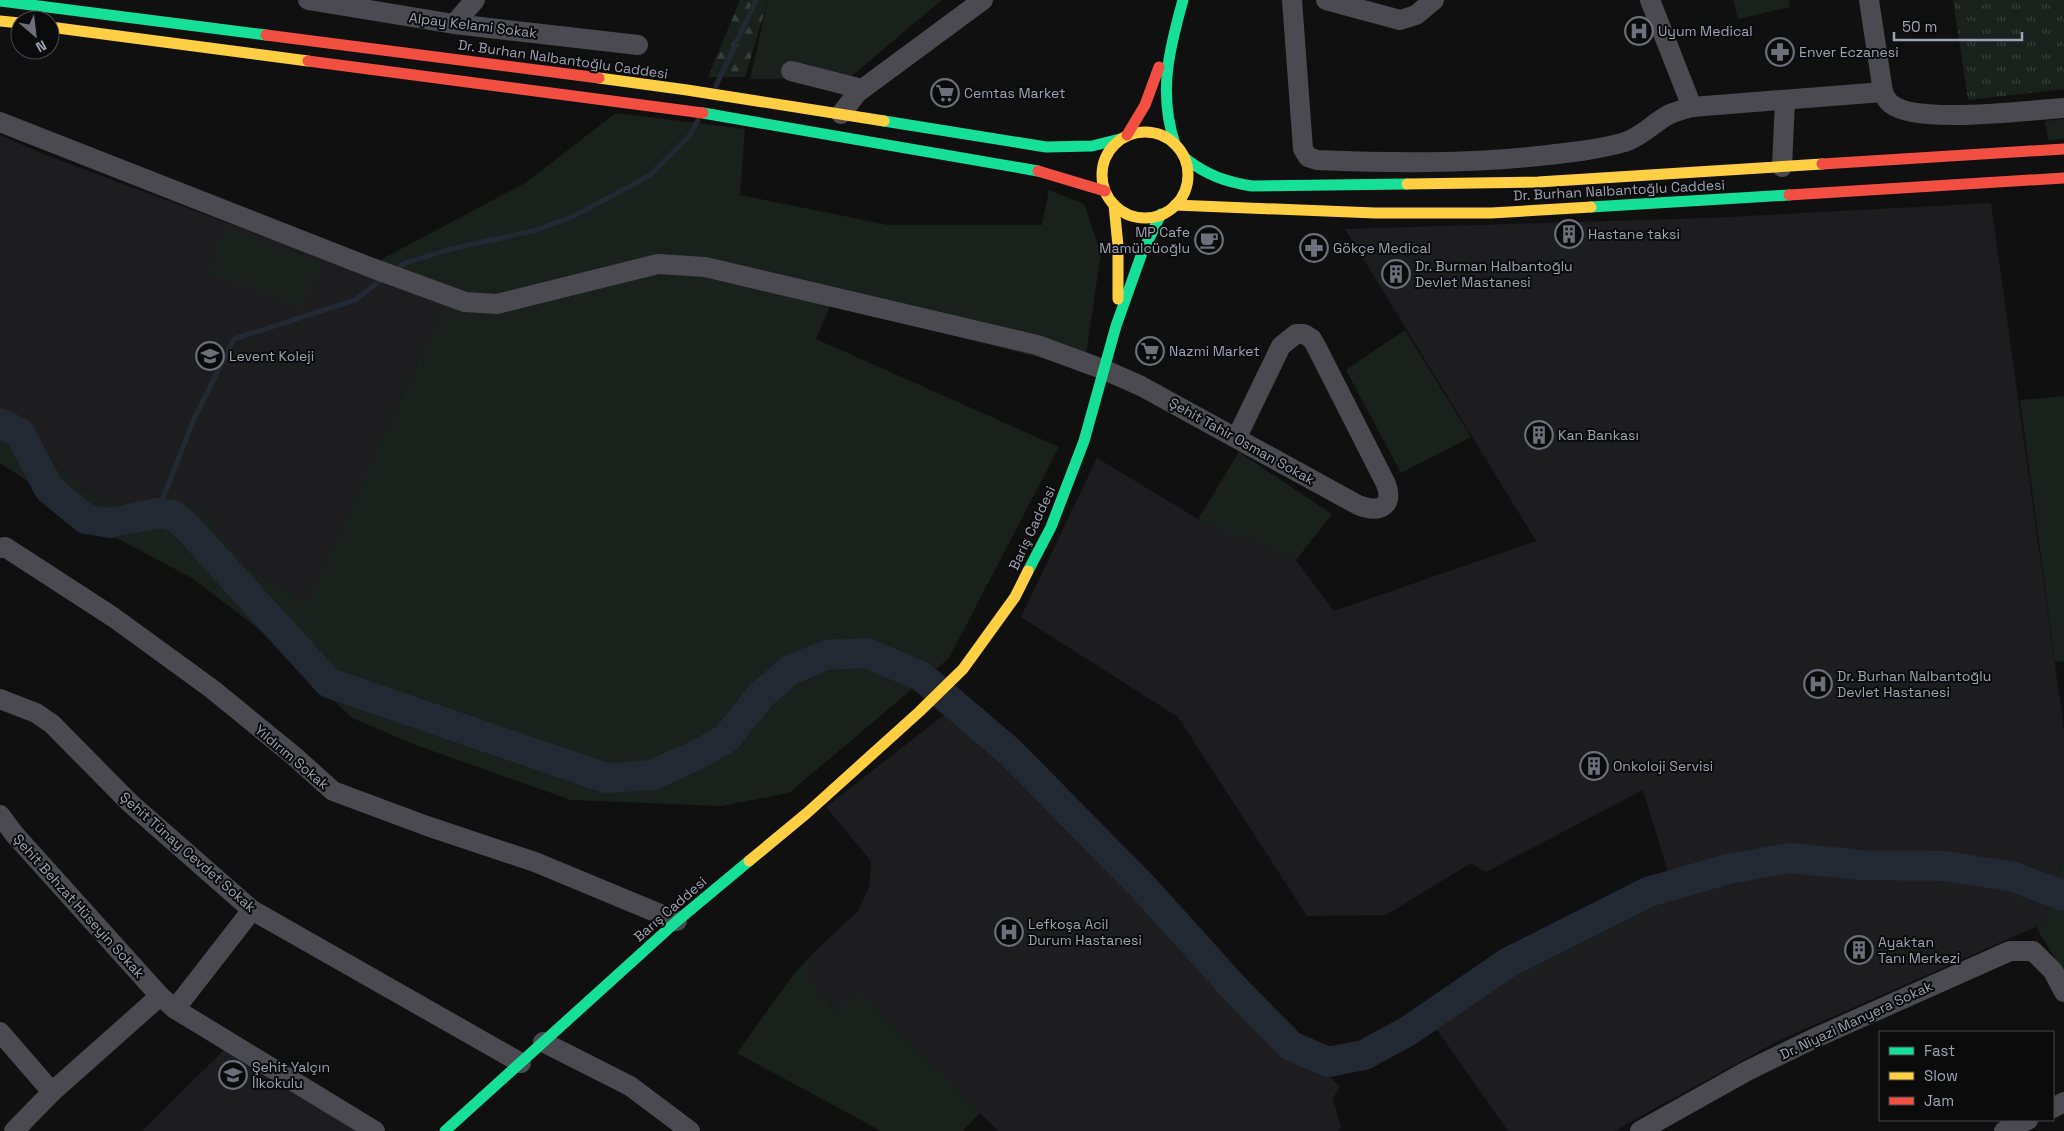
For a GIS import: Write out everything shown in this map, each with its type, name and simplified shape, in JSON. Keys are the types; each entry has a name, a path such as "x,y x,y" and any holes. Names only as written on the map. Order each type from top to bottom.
{"main road":[{"path":"1173,36 1155,76 1145,105 1123,137 1110,149 1103,162 1102,177 1105,191 1114,205 1136,217 1149,218 1161,214 1175,205 1183,195 1187,183 1188,170 1185,158 1175,144 1170,131 1165,106 1166,77 1173,36 1183,0"},
{"name":"Dr. Burhan Nalbantoğlu Caddesi","path":"0,1 71,4 687,90 1046,147 1092,146 1123,137"},
{"path":"60,28 736,117 1024,167 1079,186 1105,191"},
{"path":"1123,137 1139,132 1152,132 1165,136 1175,144"},
{"name":"Dr. Burhan Nalbantoğlu Caddesi","path":"1185,158 1199,171 1211,176 1233,183 1264,187 1504,183 2064,149"},
{"name":"Dr. Burhan Nalbantoğlu Caddesi","path":"1175,205 1375,213 1491,213 2064,178"},
{"name":"Bariş Caddesi","path":"1114,205 1118,260 1116,326"},
{"name":"Bariş Caddesi","path":"919,712 963,669 1015,597 1052,527 1076,466 1105,370 1116,326 1142,253 1161,214"},
{"name":"Barış Caddesi","path":"445,1131 677,921 807,812 919,712"}],"street":[{"name":"Alpay Kelami Sokak","path":"308,0 334,2 454,24 638,44"},
{"path":"454,24 475,0"},
{"path":"1292,0 1303,149 1306,155 1312,159 1400,163 1512,159 1558,154 1598,148 1626,141 1644,133 1670,114 1692,107 1883,92"},
{"path":"1326,0 1400,20 1416,15 1434,0"},
{"path":"1650,0 1692,107"},
{"path":"1869,0 1883,92 1892,106 1929,114 1973,114 2064,108"},
{"path":"841,114 862,89 972,3"},
{"path":"792,71 862,89"},
{"path":"1782,167 1785,100"},
{"name":"Şehit Tahir Osman Sokak","path":"0,122 372,268 465,302 497,304 658,264 705,267 1036,345 1105,370 1141,386 1358,505 1372,510 1384,506 1388,491 1386,484 1317,348 1312,339 1304,334 1296,334 1280,346 1237,437"},
{"name":"Yıldırım Sokak","path":"0,548 5,547 113,618 212,688 294,756 333,792 535,862 677,921"},
{"name":"Şehit Tünay Cevdet Sokak","path":"0,699 36,713 52,724 130,802 252,910 521,1063"},
{"name":"Şehit Behzat Hüseyin Sokak","path":"0,815 15,835 167,1002 375,1131"},
{"path":"14,1131 52,1092 167,1002 252,910"},
{"name":"Dr. Niyazi Manyera Sokak","path":"1640,1131 1747,1071 1815,1038 2010,951 2033,951 2052,970 2064,992"},
{"path":"0,1032 52,1092"},
{"path":"543,1042 630,1086 690,1131"},
{"path":"2004,1131 2026,1121"}],"shaded area":[{"name":"Levent Koleji","path":"0,135 46,155 445,304 306,603 245,565 203,511 176,503 135,509 85,492 47,456 25,420 0,408"},
{"name":"Dr. Burhan Nalbantoğlu Devlet Hastanesi","path":"1991,203 2064,730 2064,851 2044,923 1776,1042 1614,1131 1508,1131 1423,1010 1503,958 1669,876 1643,790 1486,872 1471,863 1386,915 1307,916 1178,717 1021,617 1097,458 1198,519 1296,560 1334,611 1536,541 1345,229 1709,218"},
{"name":"Lefkoşa Acil Durum Hastanesi","path":"954,707 1340,1087 1333,1098 1341,1128 1338,1131 998,1131 861,993 837,1010 806,979 813,953 858,911 869,887 871,861 826,807"},
{"name":"Şehit Yalçın İlkokulu","path":"225,1049 356,1131 142,1131"}],"green space":[{"path":"740,0 768,0 745,77 708,77"},
{"path":"768,0 942,0 849,78 750,79"},
{"path":"1733,0 1789,0 1790,7 1738,19"},
{"path":"1953,0 2064,0 2064,89 1968,100"},
{"path":"616,113 745,129 740,195 888,225 1042,225 1049,190 1084,204 1101,253 1084,369 831,304 816,339 1059,447 949,658 789,793 721,806 571,800 413,744 352,718 259,629 192,578 105,532 0,463 0,408 25,420 47,456 85,492 135,509 176,503 203,511 245,565 306,603 445,304 366,275 380,260 525,183"},
{"path":"2064,119 2064,139 2048,140 2045,121"},
{"path":"225,228 321,263 304,308 209,273"},
{"path":"1405,330 1471,437 1401,473 1346,370"},
{"path":"2064,396 2064,661 2055,662 2020,400"},
{"path":"1239,452 1332,514 1296,560 1198,519"},
{"path":"2064,851 2064,973 2036,927 2044,923"},
{"path":"813,953 807,979 836,1010 861,993 980,1113 963,1131 881,1131 737,1053 791,978"}],"waterway":[{"path":"716,86 756,0"},
{"path":"394,271 405,263 451,249 537,230 574,216 649,176 690,135 698,120"},
{"path":"157,513 194,419 234,339 355,300 385,277"},
{"path":"0,423 20,433 49,489 86,519 110,523 157,513 173,515 186,526 329,683 606,778 652,775 697,755 727,738 760,696 790,670 826,655 866,653 921,676 1009,751 1143,887 1236,990 1291,1046 1328,1062 1364,1055 1408,1031 1509,962 1648,892 1728,869 1790,858 1860,865 1945,866 2014,877 2064,896"}],"traffic: fast":[{"path":"1175,144 1167,107 1166,89 1173,36 1183,0"},
{"path":"0,1 266,35"},
{"path":"703,113 1038,171"},
{"path":"884,121 1046,147 1092,146 1120,139"},
{"path":"1185,158 1217,177 1252,186 1407,184"},
{"path":"1591,207 1789,195"},
{"path":"1028,571 1051,527 1084,441 1116,326 1142,253 1161,214"},
{"path":"445,1131 677,921 749,861"}],"traffic: slow":[{"path":"0,21 10,22"},
{"path":"60,28 308,61"},
{"path":"599,78 884,121"},
{"path":"1145,132 1161,135 1169,139 1181,151 1185,159 1188,175 1185,191 1181,199 1169,211 1161,215 1145,218 1129,215 1121,211 1109,199 1105,191 1102,175 1105,159 1109,151 1121,139 1129,135 1145,132"},
{"path":"1407,184 1538,182 1822,164"},
{"path":"1114,205 1118,246 1118,299"},
{"path":"1175,205 1375,213 1491,213 1591,207"},
{"path":"749,861 807,813 919,712 963,669 1015,597 1028,571"}],"traffic: jam":[{"path":"266,35 599,78"},
{"path":"308,61 703,113"},
{"path":"1127,135 1145,105 1159,67"},
{"path":"1822,164 2064,149"},
{"path":"1038,171 1105,191"},
{"path":"1789,195 2064,178"}],"place":[{"name":"Uyum Medical","path":"1639,31"},
{"name":"Enver Eczanesi","path":"1780,52"},
{"name":"Cemtas Market","path":"945,93"},
{"name":"Hastane taksi","path":"1569,234"},
{"name":"MP Cafe Mamülcüoğlu","path":"1209,240"},
{"name":"Gökçe Medical","path":"1314,248"},
{"name":"Dr. Burman Halbantoğlu Devlet Mastanesi","path":"1396,274"},
{"name":"Nazmi Market","path":"1150,351"},
{"name":"Levent Koleji","path":"210,356"},
{"name":"Kan Bankası","path":"1539,435"},
{"name":"Dr. Burhan Nalbantoğlu Devlet Hastanesi","path":"1818,684"},
{"name":"Onkoloji Servisi","path":"1594,766"},
{"name":"Lefkoşa Acil Durum Hastanesi","path":"1009,932"},
{"name":"Ayaktan Tanı Merkezi","path":"1859,950"},
{"name":"Şehit Yalçın İlkokulu","path":"233,1075"}]}
